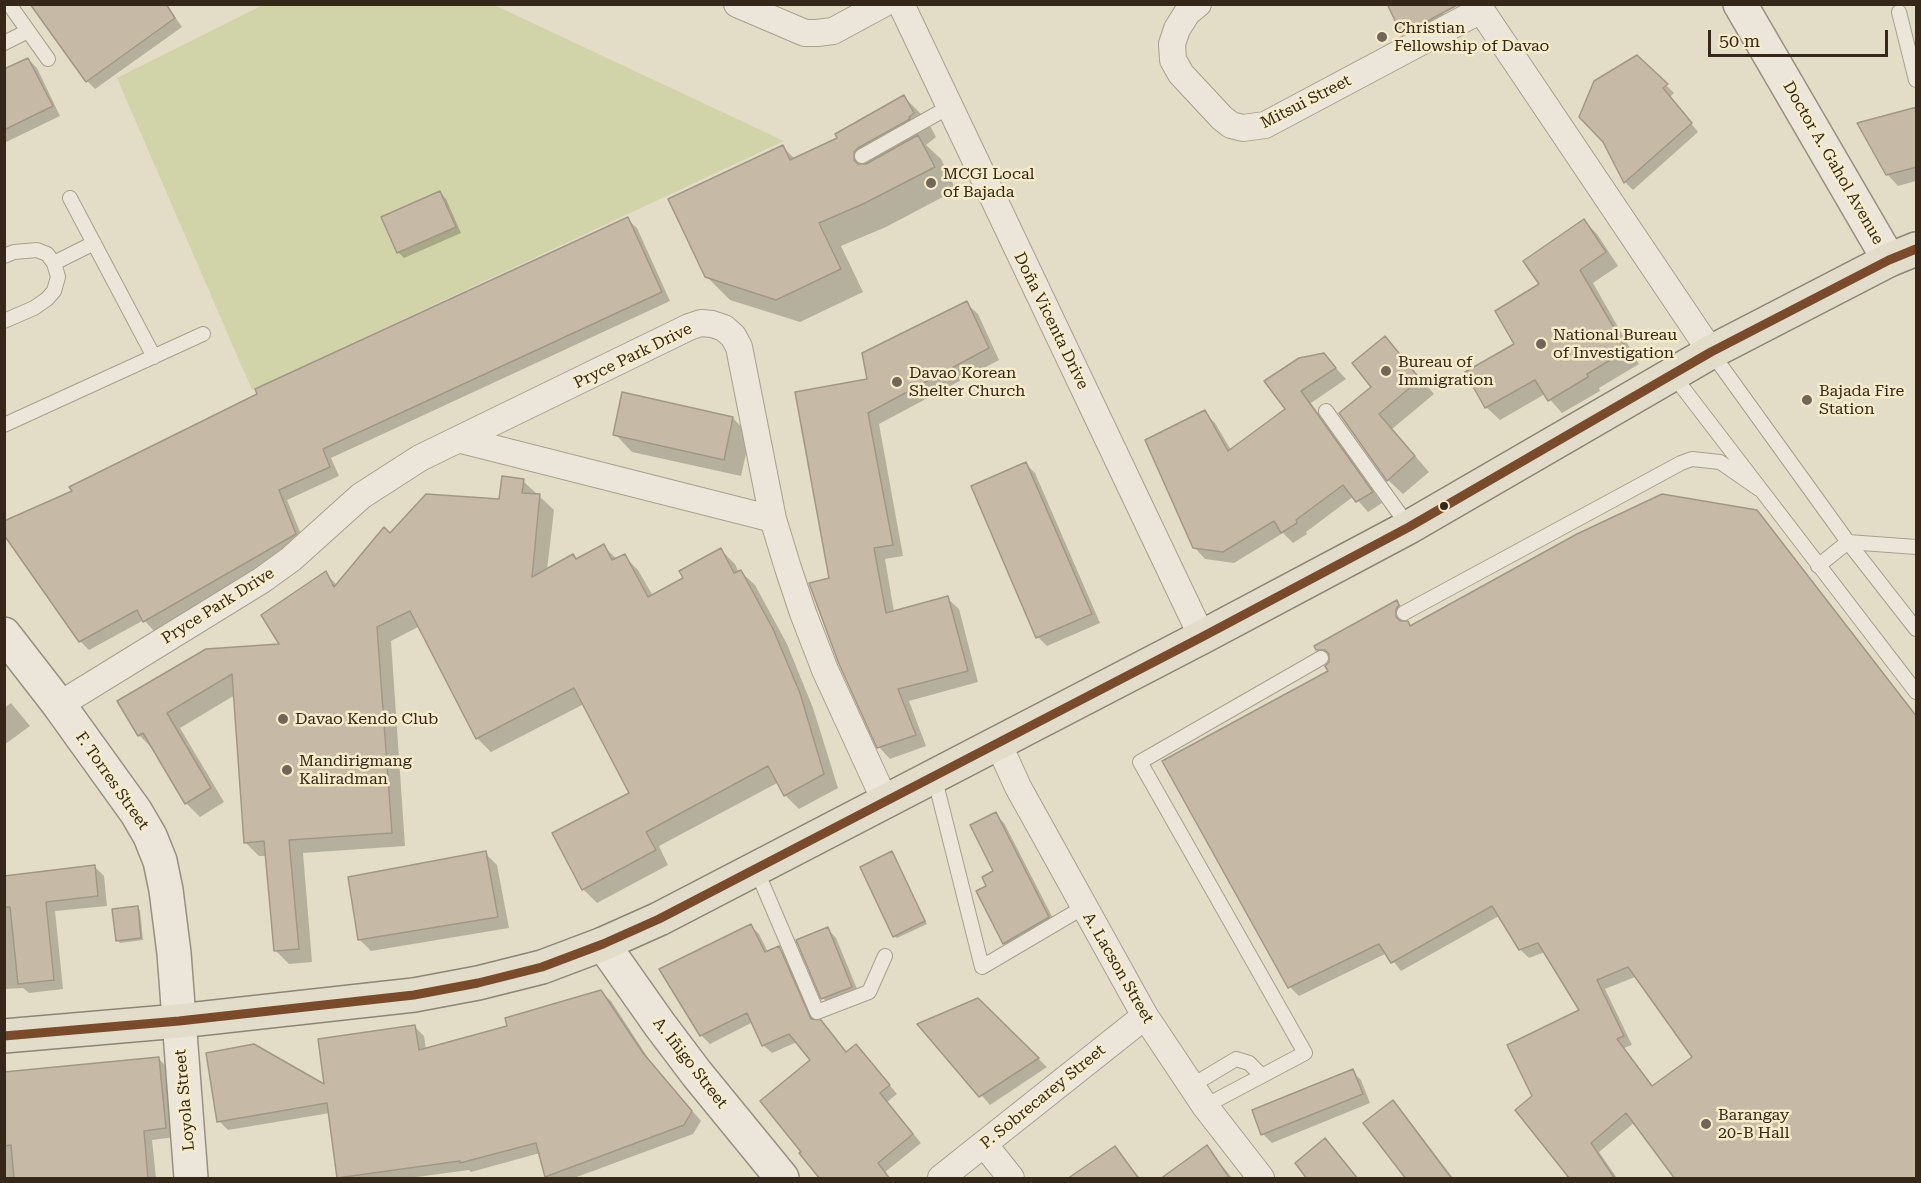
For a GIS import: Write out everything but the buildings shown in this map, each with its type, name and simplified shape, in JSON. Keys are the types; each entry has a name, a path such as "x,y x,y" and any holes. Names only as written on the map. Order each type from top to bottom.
{"main road":[{"name":"Doctor A. Gahol Avenue","path":"1740,4 1903,254"},
{"path":"4,1036 178,1021 414,995 478,983 542,967 603,944 660,919 1202,637 1409,527 1711,352 1903,254"},
{"name":"F. Torres Street","path":"4,634 59,705 136,812 155,847 166,890 174,953 178,1021"},
{"name":"A. Iñigo Street","path":"603,944 685,1058 782,1179"},
{"name":"Loyola Street","path":"178,1021 191,1179"}],"street":[{"path":"737,4 798,30 817,33 833,31 883,4"},
{"name":"Doña Vicenta Drive","path":"901,4 1202,637"},
{"name":"Mitsui Street","path":"1198,4 1187,13 1177,29 1172,44 1173,60 1181,74 1222,118 1243,128 1265,125 1479,7 1711,352"},
{"name":"Pryce Park Drive","path":"59,705 262,580 291,559 361,496 420,458 689,327 700,323 712,324 724,328 733,336 739,347 773,519 803,613 842,710 886,803"},
{"path":"461,440 773,519"},
{"name":"A. Lacson Street","path":"998,743 1018,787 1145,1016 1198,1096 1261,1179"},
{"name":"P. Sobrecarey Street","path":"941,1179 1145,1016"},
{"path":"984,1144 1011,1179"}],"lane":[{"path":"9,4 48,59"},
{"path":"1899,12 1917,80"},
{"path":"4,43 28,31"},
{"path":"862,156 949,107"},
{"path":"70,198 154,357"},
{"path":"54,263 94,243"},
{"path":"4,256 25,250 37,250 47,254 54,263 58,277 54,291 47,299 34,308 4,321"},
{"path":"4,425 203,334"},
{"path":"1711,352 1848,542 1917,629"},
{"path":"1673,374 1818,566 1917,692"},
{"path":"1326,411 1409,527"},
{"path":"1404,613 1692,459 1720,462 1759,489"},
{"path":"1818,566 1848,542 1917,547"},
{"path":"1198,1096 1262,1076 1305,1053 1140,762 1321,658"},
{"path":"934,776 982,966 1084,908"},
{"path":"756,869 817,1012 869,992 885,956"},
{"path":"1198,1096 1236,1059 1248,1063 1262,1076"}],"green space":[{"path":"263,5 494,5 784,141 252,390 117,78"}],"transit line":[{"path":"4,1036 179,1021 414,995 478,983 542,967 603,944 659,919 1202,637 1409,527 1711,352 1889,260 1916,249"}],"place":[{"name":"Christian Fellowship of Davao","path":"1382,37"},
{"name":"MCGI Local of Bajada","path":"931,183"},
{"name":"National Bureau of Investigation","path":"1541,344"},
{"name":"Bureau of Immigration","path":"1386,371"},
{"name":"Davao Korean Shelter Church","path":"897,382"},
{"name":"Bajada Fire Station","path":"1807,400"},
{"name":"Davao Kendo Club","path":"283,719"},
{"name":"Mandirigmang Kaliradman","path":"287,770"},
{"name":"Barangay 20-B Hall","path":"1706,1124"}]}
